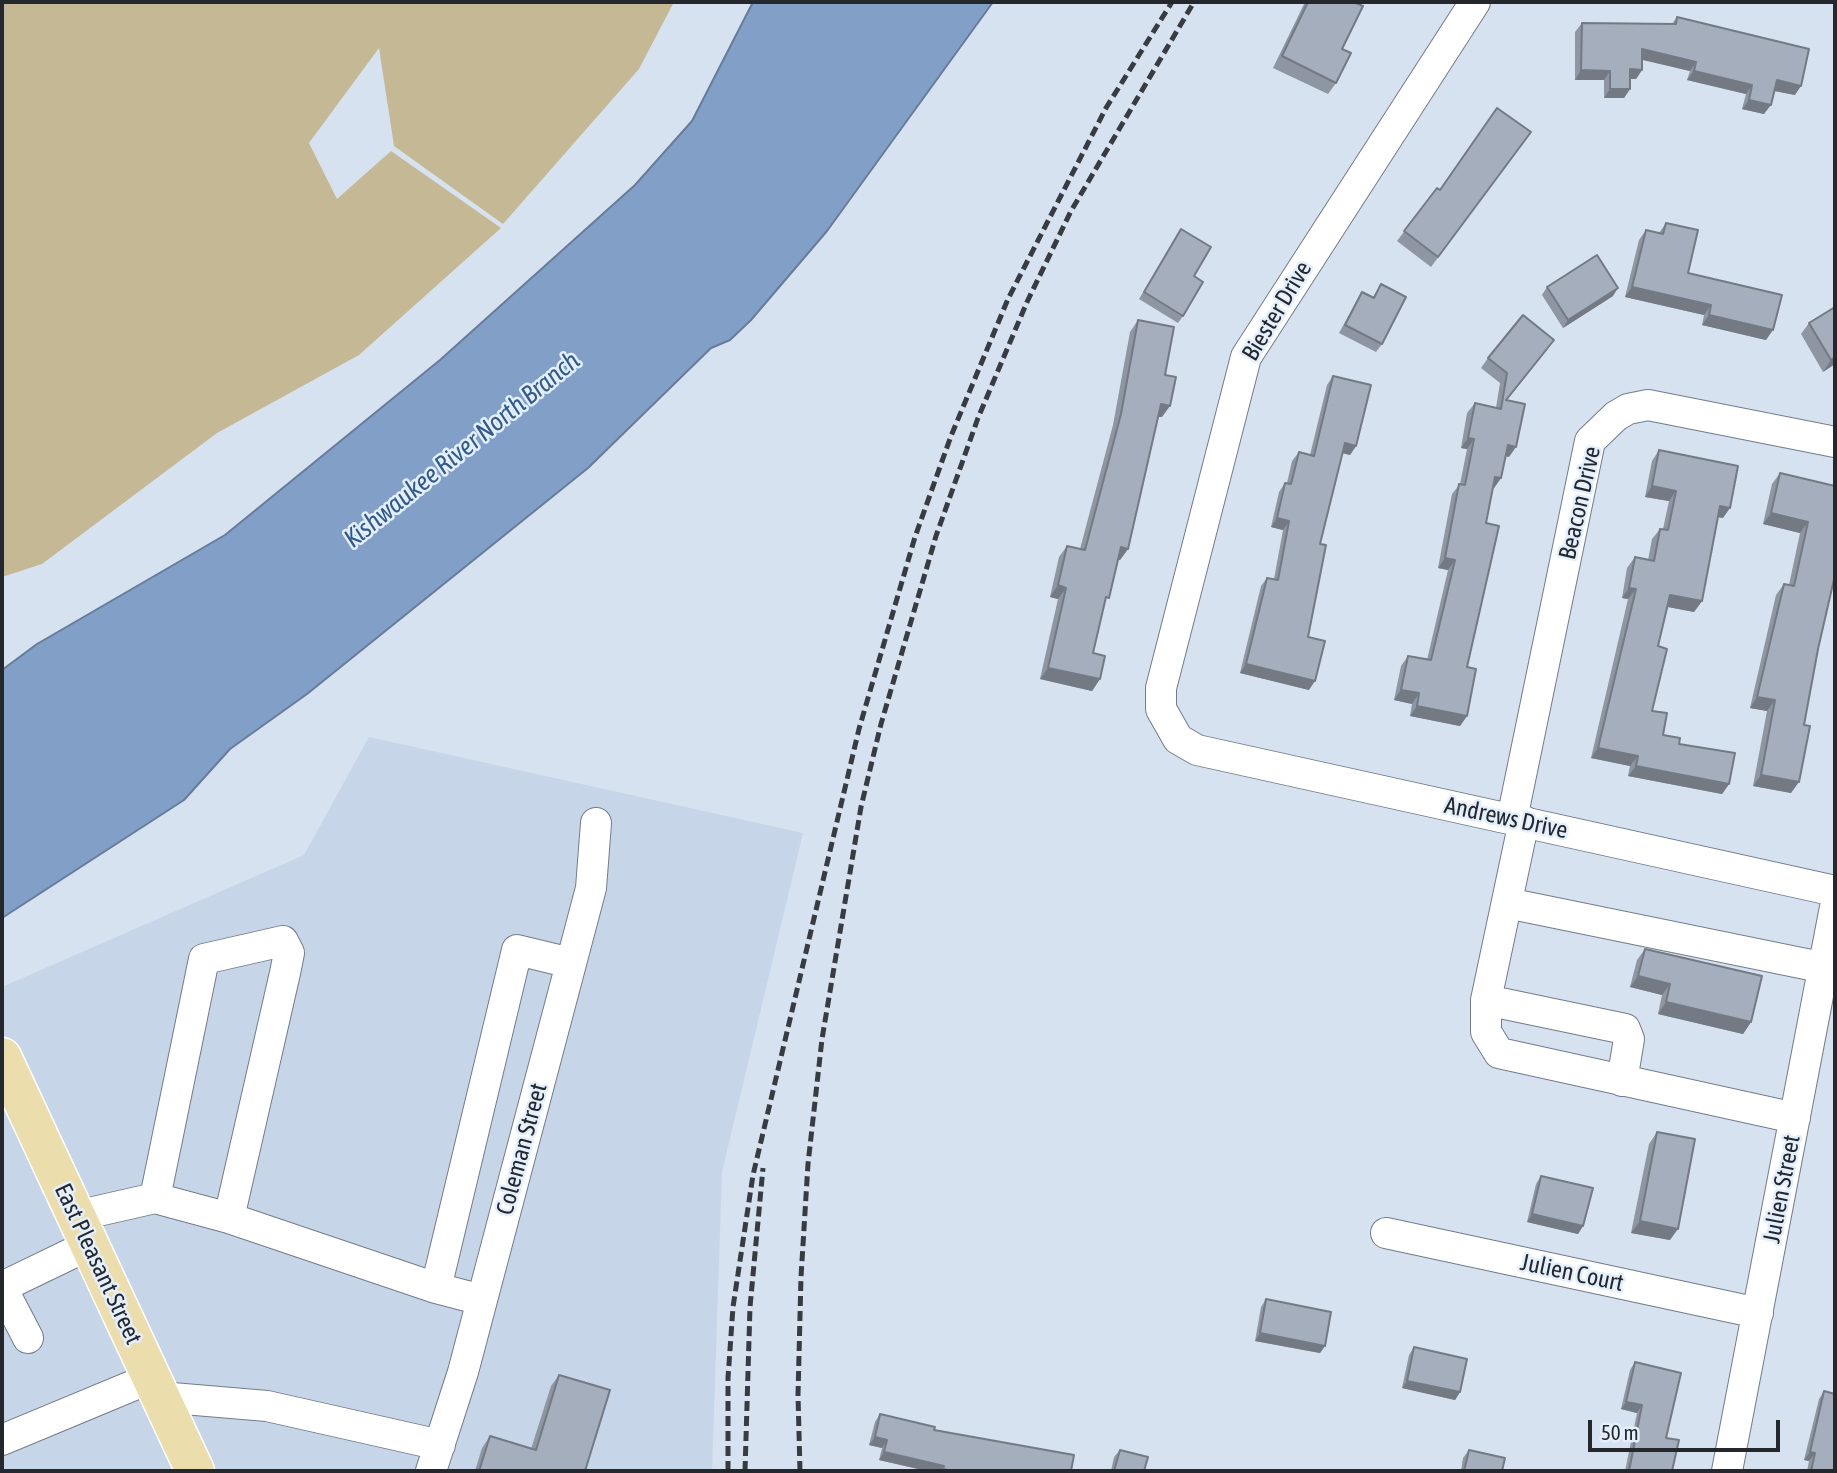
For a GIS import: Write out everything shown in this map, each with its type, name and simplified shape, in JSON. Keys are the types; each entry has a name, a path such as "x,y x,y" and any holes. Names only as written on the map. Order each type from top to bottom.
{"main road":[{"name":"East Pleasant Street","path":"2,1057 195,1471"}],"street":[{"name":"Biester Drive","path":"1178,739 1161,709 1161,688 1246,357 1475,2"},
{"name":"Beacon Drive","path":"1795,1118 1499,1052 1486,1032 1486,1000 1507,903 1518,820 1591,441 1616,416 1628,409 1648,405 1835,442"},
{"name":"Andrews Drive","path":"1178,739 1198,750 1277,770 1518,820 1835,891"},
{"name":"Coleman Street","path":"435,1458 482,1300 572,963 591,888 596,823"},
{"path":"1507,903 1830,968"},
{"name":"Julien Street","path":"1727,1471 1795,1118 1830,968 1835,907"},
{"path":"155,1198 204,959 283,941 289,953 229,1219"},
{"path":"436,1288 517,950 572,963"},
{"path":"1486,1000 1625,1029 1629,1039 1622,1081"},
{"path":"28,1338 2,1287 83,1231 155,1198 229,1219 436,1288 482,1300"},
{"name":"Julien Court","path":"1386,1233 1758,1313"},
{"path":"2,1440 156,1387 267,1406 435,1458"}],"shaded area":[{"path":"2,2 674,2 639,69 503,224 394,146 379,48 309,143 337,199 391,151 501,228 359,355 217,433 42,564 2,577"},
{"path":"369,737 803,833 722,1172 712,1471 2,1471 2,987 304,855"}],"water":[{"name":"Kishwaukee River North Branch","path":"753,2 993,2 827,231 751,320 730,340 711,348 588,468 307,694 230,749 184,800 2,918 2,670 37,644 225,535 440,360 635,185 692,121"}],"building":[{"path":"1308,2 1353,2 1363,6 1342,49 1351,53 1336,83 1282,56"},
{"path":"1677,17 1809,49 1801,86 1777,80 1771,105 1749,100 1752,85 1694,71 1696,62 1642,49 1642,70 1630,69 1630,89 1610,89 1610,71 1581,70 1582,23 1676,24"},
{"path":"1497,108 1531,132 1438,257 1404,231 1437,188 1440,190"},
{"path":"1666,223 1698,230 1688,273 1782,295 1773,330 1709,315 1711,305 1632,287 1646,230 1663,234"},
{"path":"1181,229 1211,247 1194,276 1203,282 1183,316 1144,292"},
{"path":"1597,255 1618,288 1568,320 1547,287"},
{"path":"1381,284 1406,297 1382,344 1345,325 1362,292 1374,298"},
{"path":"1835,307 1835,357 1831,360 1809,323"},
{"path":"1523,315 1554,340 1506,400 1525,404 1516,447 1508,445 1501,478 1495,477 1486,523 1499,526 1467,667 1476,669 1467,716 1417,706 1419,693 1401,690 1408,656 1431,660 1455,560 1445,558 1459,484 1465,485 1474,439 1468,438 1475,403 1501,409 1507,373 1488,358"},
{"path":"1138,320 1174,327 1165,375 1176,377 1170,406 1161,404 1128,549 1121,547 1109,598 1106,597 1093,653 1105,656 1100,679 1048,668 1066,588 1058,585 1067,546 1085,550 1121,414"},
{"path":"1333,376 1371,385 1356,446 1345,443 1320,544 1326,545 1308,637 1325,641 1315,681 1246,664 1267,578 1278,580 1289,521 1277,518 1285,483 1291,484 1299,452 1314,456"},
{"path":"1659,450 1738,466 1730,508 1720,506 1702,601 1670,595 1658,646 1667,649 1652,711 1667,713 1663,735 1680,738 1679,744 1735,753 1729,784 1636,766 1638,756 1598,748 1636,589 1629,588 1635,557 1654,561 1660,529 1668,530 1676,491 1652,486"},
{"path":"1780,473 1835,486 1835,575 1804,725 1810,726 1799,782 1761,775 1775,700 1757,697 1784,584 1794,586 1808,522 1771,513"},
{"path":"1645,949 1762,976 1751,1022 1666,1002 1670,984 1638,976"},
{"path":"1657,1132 1695,1139 1678,1229 1640,1221"},
{"path":"1541,1176 1593,1188 1583,1226 1532,1214"},
{"path":"1266,1299 1331,1312 1325,1346 1260,1333"},
{"path":"1414,1347 1467,1359 1460,1392 1407,1381"},
{"path":"1635,1362 1681,1373 1666,1438 1679,1440 1672,1471 1629,1471 1642,1405 1626,1402"},
{"path":"559,1375 610,1390 585,1471 479,1471 490,1436 536,1450"},
{"path":"1824,1391 1835,1394 1835,1471 1811,1471 1815,1453 1810,1452"},
{"path":"880,1414 935,1427 934,1430 1074,1455 1071,1471 952,1471 943,1469 944,1466 884,1452 887,1440 875,1437"},
{"path":"1120,1450 1148,1457 1144,1471 1114,1471"},
{"path":"1469,1450 1505,1458 1502,1471 1464,1471"}],"railway":[{"path":"728,1471 728,1378 733,1307 753,1175 859,729 915,537 951,436 1008,299 1106,108 1172,2"},
{"path":"800,1471 798,1395 801,1277 808,1164 822,1039 861,807 881,724 936,536 978,418 1027,302 1071,211 1194,2"},
{"path":"745,1471 750,1307 763,1168"}]}
